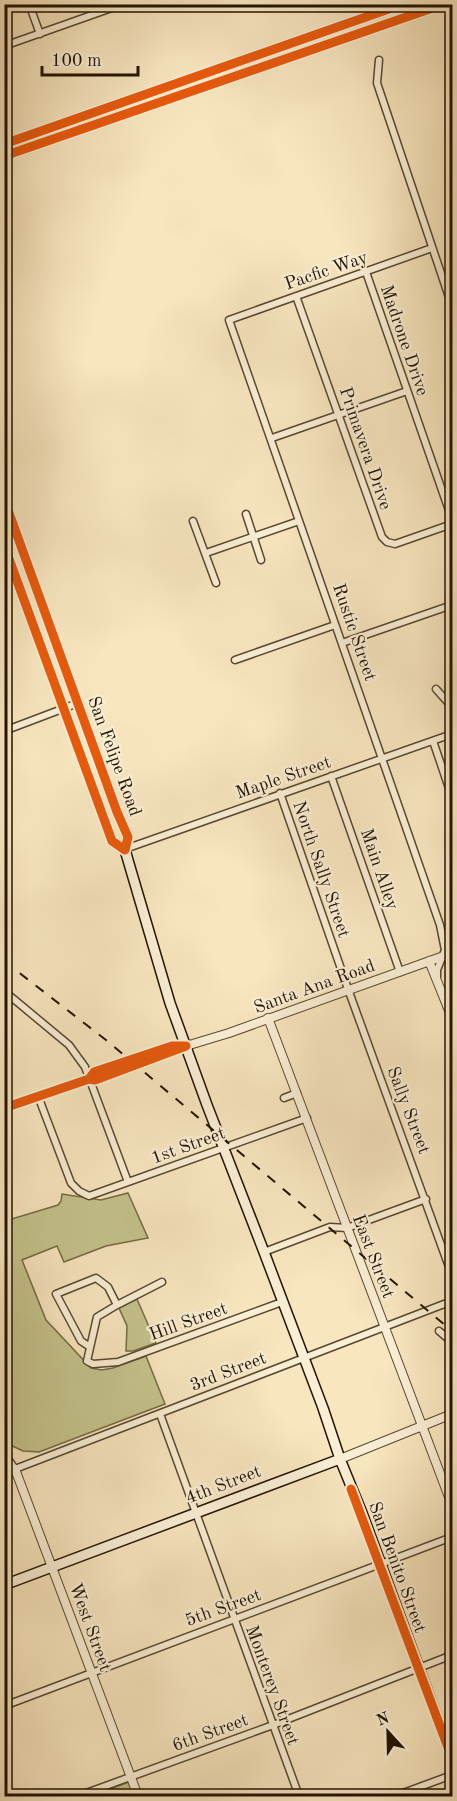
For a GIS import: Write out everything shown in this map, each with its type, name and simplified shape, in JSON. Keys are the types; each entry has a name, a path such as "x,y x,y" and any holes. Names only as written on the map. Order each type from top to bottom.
{"main road":[{"path":"4,144 403,4"},
{"path":"4,156 444,4"},
{"name":"San Felipe Road","path":"4,499 7,516 128,837 124,850 170,1003 186,1046"},
{"name":"San Felipe Road","path":"4,545 112,841 124,850"},
{"name":"San Benito Street","path":"186,1046 323,1408 339,1460 453,1758"},
{"name":"4th Street","path":"4,1585 339,1460"}],"street":[{"path":"29,4 40,34"},
{"path":"4,46 123,4"},
{"path":"379,60 377,83 453,306"},
{"name":"Pacfic Way","path":"229,320 432,248"},
{"name":"Madrone Drive","path":"366,272 453,519"},
{"name":"Primavera Drive","path":"296,296 384,539 395,544 453,524"},
{"name":"Rustic Street","path":"229,320 440,925 445,943 444,956 437,970 438,984"},
{"path":"272,438 407,391"},
{"path":"246,514 261,560"},
{"path":"194,521 216,584"},
{"path":"206,553 300,521"},
{"path":"342,644 453,605"},
{"path":"235,660 335,626"},
{"path":"436,689 453,707"},
{"path":"4,731 78,704"},
{"name":"Maple Street","path":"124,850 453,734"},
{"path":"433,741 453,797"},
{"name":"Main Alley","path":"331,776 400,972"},
{"name":"North Sally Street","path":"280,794 348,989"},
{"name":"Santa Ana Road","path":"4,1108 89,1079 95,1080 453,953"},
{"path":"429,961 453,1018"},
{"name":"Sally Street","path":"348,989 453,1275"},
{"path":"4,990 69,1046 85,1067 129,1182"},
{"name":"East Street","path":"268,1018 453,1505"},
{"path":"284,1098 297,1093"},
{"name":"1st Street","path":"38,1096 68,1176 79,1191 89,1196 307,1118"},
{"path":"264,1252 330,1227 347,1228 426,1199"},
{"path":"117,1305 108,1287 96,1278 56,1294 81,1341 90,1347 96,1317 162,1282"},
{"name":"3rd Street","path":"15,1468 453,1301"},
{"name":"Hill Street","path":"90,1347 87,1361 93,1364 118,1362 282,1302"},
{"path":"439,1331 453,1342"},
{"name":"Monterey Street","path":"159,1414 298,1797"},
{"name":"4th Street","path":"339,1460 453,1414"},
{"path":"4,1453 15,1468"},
{"name":"West Street","path":"15,1468 138,1797"},
{"name":"5th Street","path":"4,1706 453,1537"},
{"name":"6th Street","path":"78,1797 453,1655"},
{"path":"395,1797 453,1775"}],"shaded area":[{"path":"128,1193 148,1238 106,1246 64,1262 57,1246 22,1260 46,1320 91,1368 102,1370 113,1368 146,1356 165,1404 39,1452 23,1451 5,1444 5,1221 58,1205 62,1194 101,1200"},
{"path":"137,1299 156,1343 133,1351 126,1351 127,1326 119,1308"},
{"path":"129,1782 134,1796 90,1796"}],"railway":[{"path":"4,961 106,1040 452,1331"}],"cycle path":[{"path":"4,144 403,4"},
{"path":"4,156 444,4"},
{"path":"4,499 128,837 125,850 112,841 4,545"},
{"path":"4,1108 89,1079 95,1080 186,1046 172,1046 94,1072 89,1079"},
{"path":"351,1489 452,1758"}]}
